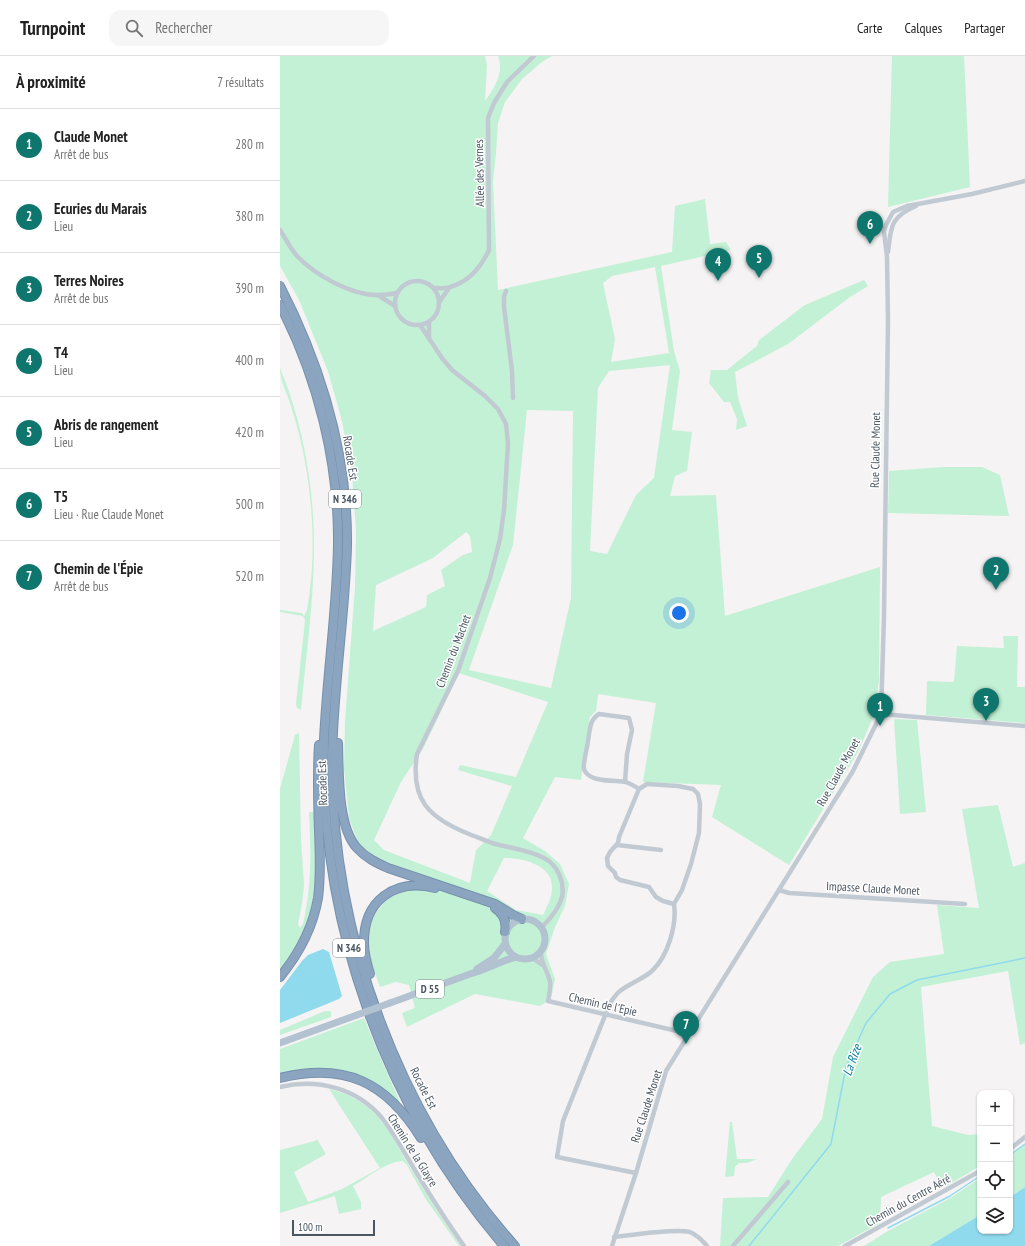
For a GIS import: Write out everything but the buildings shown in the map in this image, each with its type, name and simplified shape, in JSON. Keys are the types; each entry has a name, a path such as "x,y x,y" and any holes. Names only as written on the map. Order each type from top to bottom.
{"highway":[{"name":"Rocade Est","path":"280,286 305,339 321,381 332,423 343,478 347,544 345,582 324,759 327,822 336,890 345,935 364,1000 387,1059 417,1119 439,1158 481,1218 504,1246"},
{"name":"Rocade Est","path":"280,305 300,349 317,400 329,450 336,496 338,538 329,722 333,792 340,864 354,934 368,984 380,1019 397,1061 424,1115 461,1176 488,1213 516,1246"},
{"path":"280,977 292,962 304,941 318,900 320,864 318,766 320,730 329,722 338,735 341,800 344,818 347,830 357,848 375,862 388,868 485,900 522,919"},
{"path":"368,984 370,976 364,943 364,931 367,919 378,900 393,890 411,886 433,887 491,906 500,911 504,917 506,932"},
{"path":"280,1078 301,1074 325,1073 349,1076 366,1083 385,1095 394,1103 412,1124 429,1150 439,1158"}],"main road":[{"path":"522,919 533,920 542,927 545,933 545,939 541,951 532,958 521,959 511,954 505,944 506,932 512,923 522,919"},
{"name":"D 55","path":"470,974 494,958 505,944"},
{"name":"D 55","path":"281,1042 516,957"}],"street":[{"name":"Allée des Vernes","path":"434,288 449,288 466,280 484,261 490,248 488,118 494,103 507,82 534,56"},
{"name":"Rue Claude Monet","path":"612,1246 636,1173 666,1071 853,771 881,714 884,616 888,321 887,258 892,227 896,218 907,210 923,203 972,194 1025,181"},
{"path":"280,230 297,256 322,276 342,286 362,292 378,295 397,293"},
{"path":"421,281 434,288 440,301 438,313 429,322 420,325 413,325 401,319 397,313 395,300 397,293 407,283 421,281"},
{"name":"Allée des Vernes","path":"440,301 449,288"},
{"path":"506,291 504,297 504,307 512,371 513,398"},
{"path":"378,295 395,306"},
{"path":"429,322 429,338"},
{"name":"Chemin du Machet","path":"420,325 452,370 485,396 498,409 506,424 508,443 504,510 500,539 490,578 458,671 417,754 415,769 416,779 420,796 428,810 439,820 457,829 493,843 545,858 555,867 560,875 562,897 556,910 542,927"},
{"path":"624,782 626,760 632,730 629,718 599,714 592,720 584,762 584,770 588,775 596,778 612,782 624,782 639,789"},
{"path":"881,714 1025,726"},
{"path":"636,1173 557,1157 563,1122 610,1003 620,991 653,970 669,944 676,915 674,904 682,890 689,870 698,833 700,804 698,794 693,789 678,786 647,784 639,789 617,845 610,852 607,858 608,866 620,880 649,887 656,897 674,904"},
{"path":"617,845 661,850"},
{"name":"Impasse Claude Monet","path":"779,890 789,893 965,904"},
{"name":"Chemin de l'Epie","path":"541,951 543,965 550,983 548,1001 690,1034"},
{"path":"532,958 543,965"},
{"name":"Chemin de la Glayre","path":"280,1087 299,1083 330,1086 351,1093 370,1106 386,1124 429,1194 464,1246"},
{"path":"1013,1147 1025,1137"},
{"name":"Chemin du Centre Aéré","path":"845,1246 977,1173"},
{"path":"733,1246 788,1182"},
{"path":"614,1237 677,1231 689,1232 700,1238 707,1246"}],"green space":[{"path":"280,56 485,56 487,65 485,101 498,80 500,65 498,56 552,56 542,62 522,79 505,102 498,123 493,182 498,290 672,252 675,206 705,199 710,244 726,242 731,250 661,266 674,351 680,371 672,430 692,432 687,471 675,476 670,496 716,495 725,616 880,567 879,681 874,715 858,752 789,865 712,817 721,785 643,782 656,703 598,694 596,711 590,717 581,780 555,777 523,838 545,851 560,864 569,884 565,906 555,927 546,954 555,979 551,999 540,1006 475,994 407,1027 402,1013 415,1008 409,985 396,982 380,987 370,959 367,932 375,914 388,898 408,890 422,890 427,877 387,862 371,854 360,845 349,817 344,769 345,721 355,587 356,531 352,473 342,421 328,371 299,300 280,266","holes":["655,267 669,353 611,362 615,339 603,283 612,276","670,365 654,478 636,495 607,554 590,551 598,388 609,371","527,410 573,411 571,598 551,688 469,670 513,545","466,532 470,536 472,552 463,555 441,570 445,586 427,595 426,607 373,631 376,585 433,558","459,673 548,702 516,777 460,765 458,770 512,786 491,835 476,850 470,883 384,850 374,840 401,782 423,749","504,858 520,859 536,864 548,874 551,880 551,895 543,915 516,910 487,891"]},
{"path":"892,56 964,56 970,187 888,207"},
{"path":"864,280 868,286 850,297 788,344 735,372 738,398 747,426 736,430 737,419 730,402 724,402 709,383 711,370 727,370 757,346 759,340 805,305"},
{"path":"280,368 301,433 306,456 312,501 314,546 313,587 301,710 297,708 296,704 305,620 303,616 280,612 280,610 302,613 304,616 307,610 313,545 311,502 300,438 282,380"},
{"path":"944,467 982,467 1000,475 1009,516 888,513 889,471"},
{"path":"1003,636 1018,636 1017,687 1025,687 1025,723 926,715 927,681 954,682 957,646 1004,648"},
{"path":"894,719 917,720 926,812 900,814"},
{"path":"299,733 301,840 304,885 298,924 300,928 303,924 308,896 310,855 309,812 315,812 316,876 307,922 297,946 280,971 280,789 295,735"},
{"path":"998,805 1013,867 1025,863 1025,1043 1020,1045 1008,971 921,987 932,1126 968,1135 977,1134 977,1168 943,1188 934,1172 881,1197 880,1223 838,1246 720,1246 723,1198 768,1197 792,1159 822,1119 833,1057 873,977 890,962 944,954 937,905 979,908 962,809"},
{"path":"325,1011 331,1011 331,1017 280,1035 280,1030"},
{"path":"364,1018 400,1102 399,1103 377,1085 354,1074 342,1071 317,1070 280,1075 280,1049"},
{"path":"329,1089 348,1095 360,1102 371,1110 381,1121 391,1134 435,1208 461,1246 459,1246 425,1198 407,1165 403,1161 384,1167 353,1186 361,1202 361,1209 339,1214 335,1196 280,1213 280,1150 315,1141 317,1139 326,1154 294,1172 308,1202 342,1189 380,1168"},
{"path":"730,1122 732,1122 737,1159 757,1159 747,1163 739,1163 735,1167 734,1176 725,1177"},
{"path":"1025,1145 1025,1187 1013,1195 1013,1162 1013,1154"},
{"path":"977,1180 977,1217 929,1246 864,1246 888,1231 952,1197"}],"water":[{"path":"323,949 329,952 342,996 339,999 280,1023 280,990 308,955"},
{"path":"1025,1187 1025,1246 929,1246 977,1217 977,1234 1013,1234 1013,1195"}],"waterway":[{"name":"La Rize","path":"749,1246 831,1144 846,1067 866,1023 890,994 917,980 1025,958"},
{"path":"1013,1153 1025,1144"},
{"path":"888,1228 950,1196 977,1178"}],"place":[{"name":"T5","path":"870,244"},
{"name":"Abris de rangement","path":"759,278"},
{"name":"T4","path":"718,281"},
{"name":"Ecuries du Marais","path":"996,590"},
{"name":"Terres Noires","path":"986,721"},
{"name":"Claude Monet","path":"880,726"},
{"name":"Chemin de l'Épie","path":"686,1044"}]}
